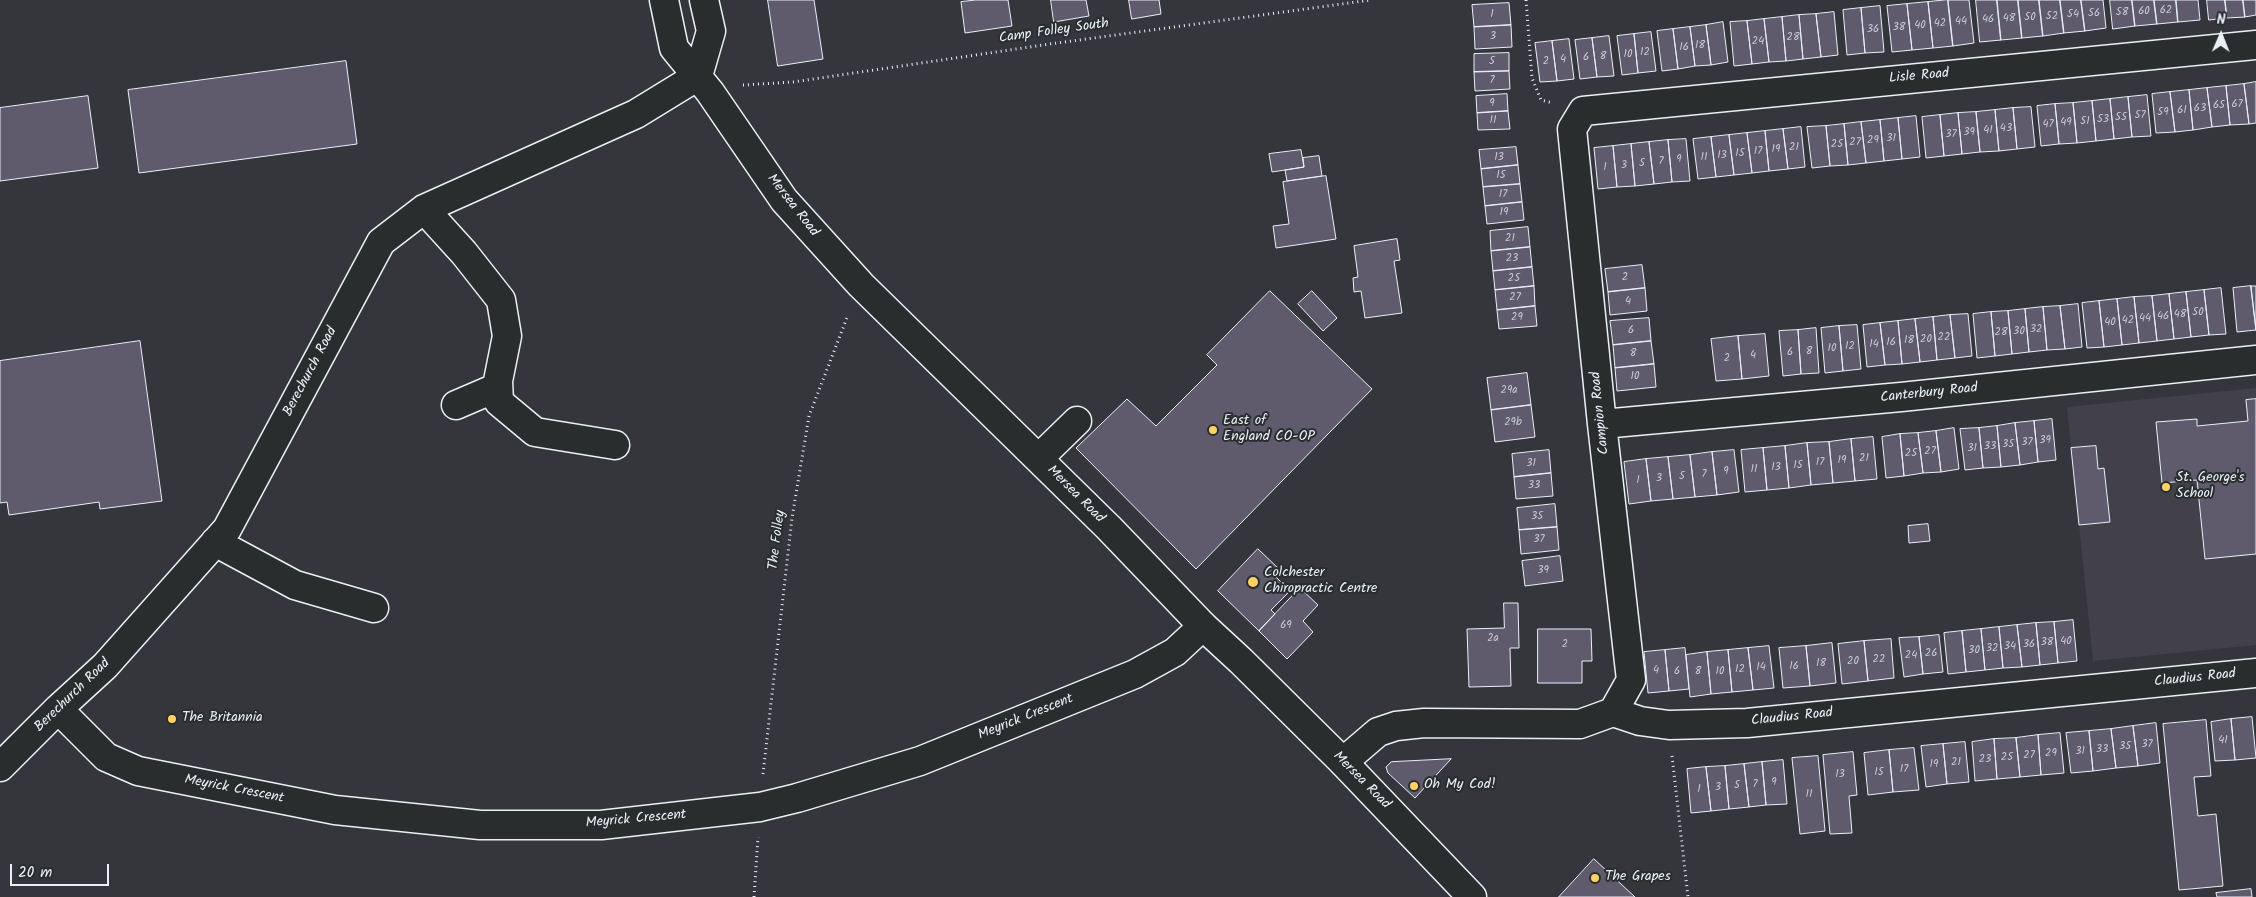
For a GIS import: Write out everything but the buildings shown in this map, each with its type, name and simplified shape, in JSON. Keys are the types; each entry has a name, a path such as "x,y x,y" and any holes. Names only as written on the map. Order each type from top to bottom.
{"street":[{"name":"Mersea Road","path":"664,0 674,48 698,76 784,200 861,285 1039,458 1202,626 1241,661 1343,762 1472,897"},
{"path":"698,76 711,31 704,0"},
{"name":"Lisle Road","path":"1583,111 2256,45"},
{"name":"Berechurch Road","path":"0,768 58,709 106,666 227,529 381,242 424,209 636,114 698,76"},
{"name":"Campion Road","path":"1583,111 1572,129 1602,424 1631,680 1613,712"},
{"path":"424,209 464,253 501,300 507,336 498,387 499,402 535,432 615,445"},
{"name":"Canterbury Road","path":"1602,424 1901,397 2256,360"},
{"path":"456,405 498,387"},
{"path":"1039,458 1078,421"},
{"path":"216,542 295,584 374,608"},
{"name":"Meyrick Crescent","path":"58,709 106,757 138,771 335,810 480,825 601,825 760,807 797,798 920,761 1135,674 1176,652 1202,626"},
{"name":"Claudius Road","path":"1613,712 1640,721 1669,725 1747,724 1927,704 2256,673"},
{"path":"1343,762 1378,732 1396,726 1424,723 1580,724 1613,712"}],"path":[{"name":"Camp Folley South","path":"740,85 778,84 1076,40 1370,0"},
{"path":"1526,0 1532,78 1541,100 1583,111"},
{"name":"The Folley","path":"754,897 760,807 792,518 809,416 861,285"},
{"path":"1669,725 1688,897"}],"shaded area":[{"name":"St. George's School","path":"2256,388 2256,645 2093,661 2067,407"}],"place":[{"name":"East of England CO-OP","path":"1213,430"},
{"name":"St. George's School","path":"2166,487"},
{"name":"Colchester Chiropractic Centre","path":"1253,582"},
{"name":"The Britannia","path":"172,719"},
{"name":"Oh My Cod!","path":"1414,786"},
{"name":"The Grapes","path":"1595,878"}]}
